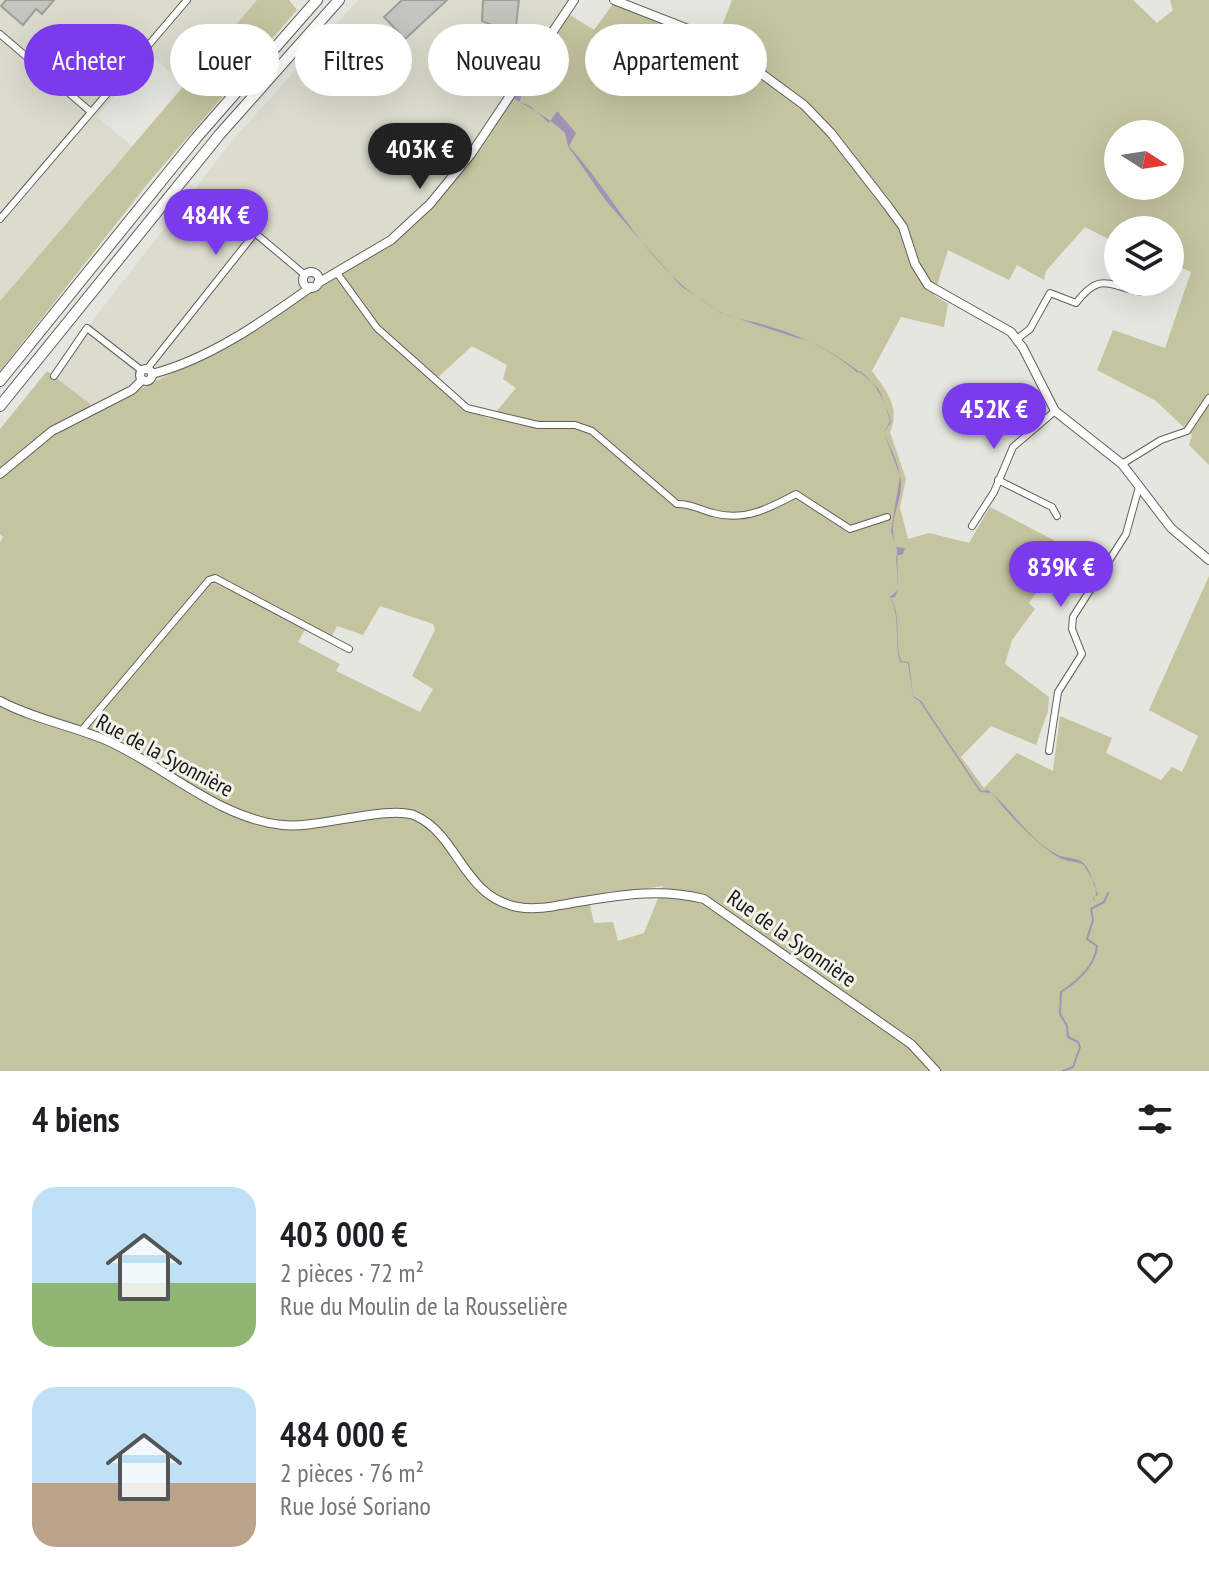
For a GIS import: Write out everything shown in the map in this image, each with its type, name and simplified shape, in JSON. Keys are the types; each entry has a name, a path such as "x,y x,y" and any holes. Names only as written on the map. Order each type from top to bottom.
{"highway":[{"path":"0,381 197,137 317,0"},
{"path":"0,406 220,134 339,0"}],"street":[{"path":"0,219 187,0"},
{"path":"54,376 87,328 146,373 172,369 224,344 288,303 311,280 337,273 391,240 430,204 471,154 574,0"},
{"path":"614,0 716,40 797,99 831,133 903,227 915,264 928,285 1005,328 1017,339 1055,411 1122,464 1171,528 1209,560"},
{"path":"0,34 91,112"},
{"path":"0,474 52,431 132,390 255,233 311,280"},
{"path":"337,273 377,328 467,408 538,425 575,425 592,431 677,504 686,503 728,516 750,516 796,494 850,529 887,517"},
{"path":"1017,339 1030,329 1050,293 1073,303 1093,284 1104,282"},
{"path":"1122,464 1161,440 1187,431 1209,398"},
{"path":"972,526 1013,447 1055,411"},
{"path":"998,480 1052,507 1057,516"},
{"path":"1049,751 1058,692 1082,654 1072,629 1073,617 1126,534 1139,487"},
{"path":"82,730 209,580 215,578 349,649"},
{"name":"Rue de la Syonnière","path":"0,701 82,730 122,748 233,811 282,826 339,822 391,813 414,815 437,835 479,887 505,904 540,908 638,892 667,891 704,899 911,1044 936,1071"}],"shaded area":[{"path":"0,0 257,0 237,24 170,24 170,73 154,58 154,24 24,24 24,96 114,96 97,117 132,146 0,301"},
{"path":"358,0 569,0 563,10 570,15 564,24 428,24 428,96 514,96 459,176 400,237 234,342 94,413 89,403 51,374 232,141 272,96 279,96 279,88 295,70 295,96 412,96 412,24 337,24"},
{"path":"522,96 520,102 536,112 514,99"},
{"path":"557,111 576,133 569,146 643,243 606,201 568,146 565,133 550,121"},
{"path":"668,272 695,295 724,314 681,286"},
{"path":"737,318 775,328 811,342 797,338"},
{"path":"900,477 893,529 896,546 891,531"},
{"path":"896,547 905,548 903,554 897,556"},
{"path":"897,590 895,597 891,598 896,613 899,653 901,661 909,662 913,696 921,701 981,791 991,793 980,792 920,702 913,697 908,663 900,662 897,645 895,613 890,597"},
{"path":"993,795 1005,806 1029,833 1014,819"},
{"path":"1029,833 1058,855 1084,863 1092,879 1084,865 1060,858"}],"green space":[{"path":"257,0 289,0 297,10 279,31 279,24 237,24"},
{"path":"732,0 1133,0 1157,23 1173,10 1170,0 1209,0 1209,465 1189,445 1192,435 1156,401 1097,370 1113,330 1165,348 1191,272 1184,269 1184,216 1104,216 1104,237 1085,227 1046,271 1044,280 1017,265 1009,280 948,250 934,295 948,304 944,327 901,317 872,371 893,407 890,432 906,479 900,507 908,539 929,533 969,543 990,507 1065,546 1056,558 1043,550 1030,565 1048,576 1029,603 1035,609 1012,640 1005,664 1049,697 1048,711 1036,745 991,726 961,757 984,788 1017,753 1053,771 1060,716 1112,738 1106,753 1161,780 1172,767 1182,772 1198,736 1149,710 1209,576 1209,1071 0,1071 0,542 3,537 0,534 0,429 47,371 89,403 95,412 234,342 400,237 459,176 514,99 520,102 522,96 569,96 569,24 564,24 570,15 585,24 585,96 767,96 767,24 723,24","holes":["472,346 507,365 503,379 516,388 490,419 475,413 434,381","380,606 433,624 435,630 412,676 433,689 420,712 336,671 340,664 298,642 308,624 332,636 337,626 363,635","663,886 644,933 618,941 613,922 594,923 588,897"]},
{"path":"613,4 664,24 598,24"},
{"path":"175,96 223,96 149,182 0,371 0,301"}],"building":[{"path":"6,0 54,0 42,14 36,9 23,25 1,6"},
{"path":"402,0 447,0 412,32 412,24 391,24 384,17"},
{"path":"483,0 519,0 516,24 482,21"}],"waterway":[{"path":"1063,1071 1073,1067 1080,1047 1078,1042 1068,1037 1067,1026 1060,1014 1061,992 1079,978 1093,960 1097,946 1087,939 1093,920 1091,909 1104,902 1108,893"}]}
